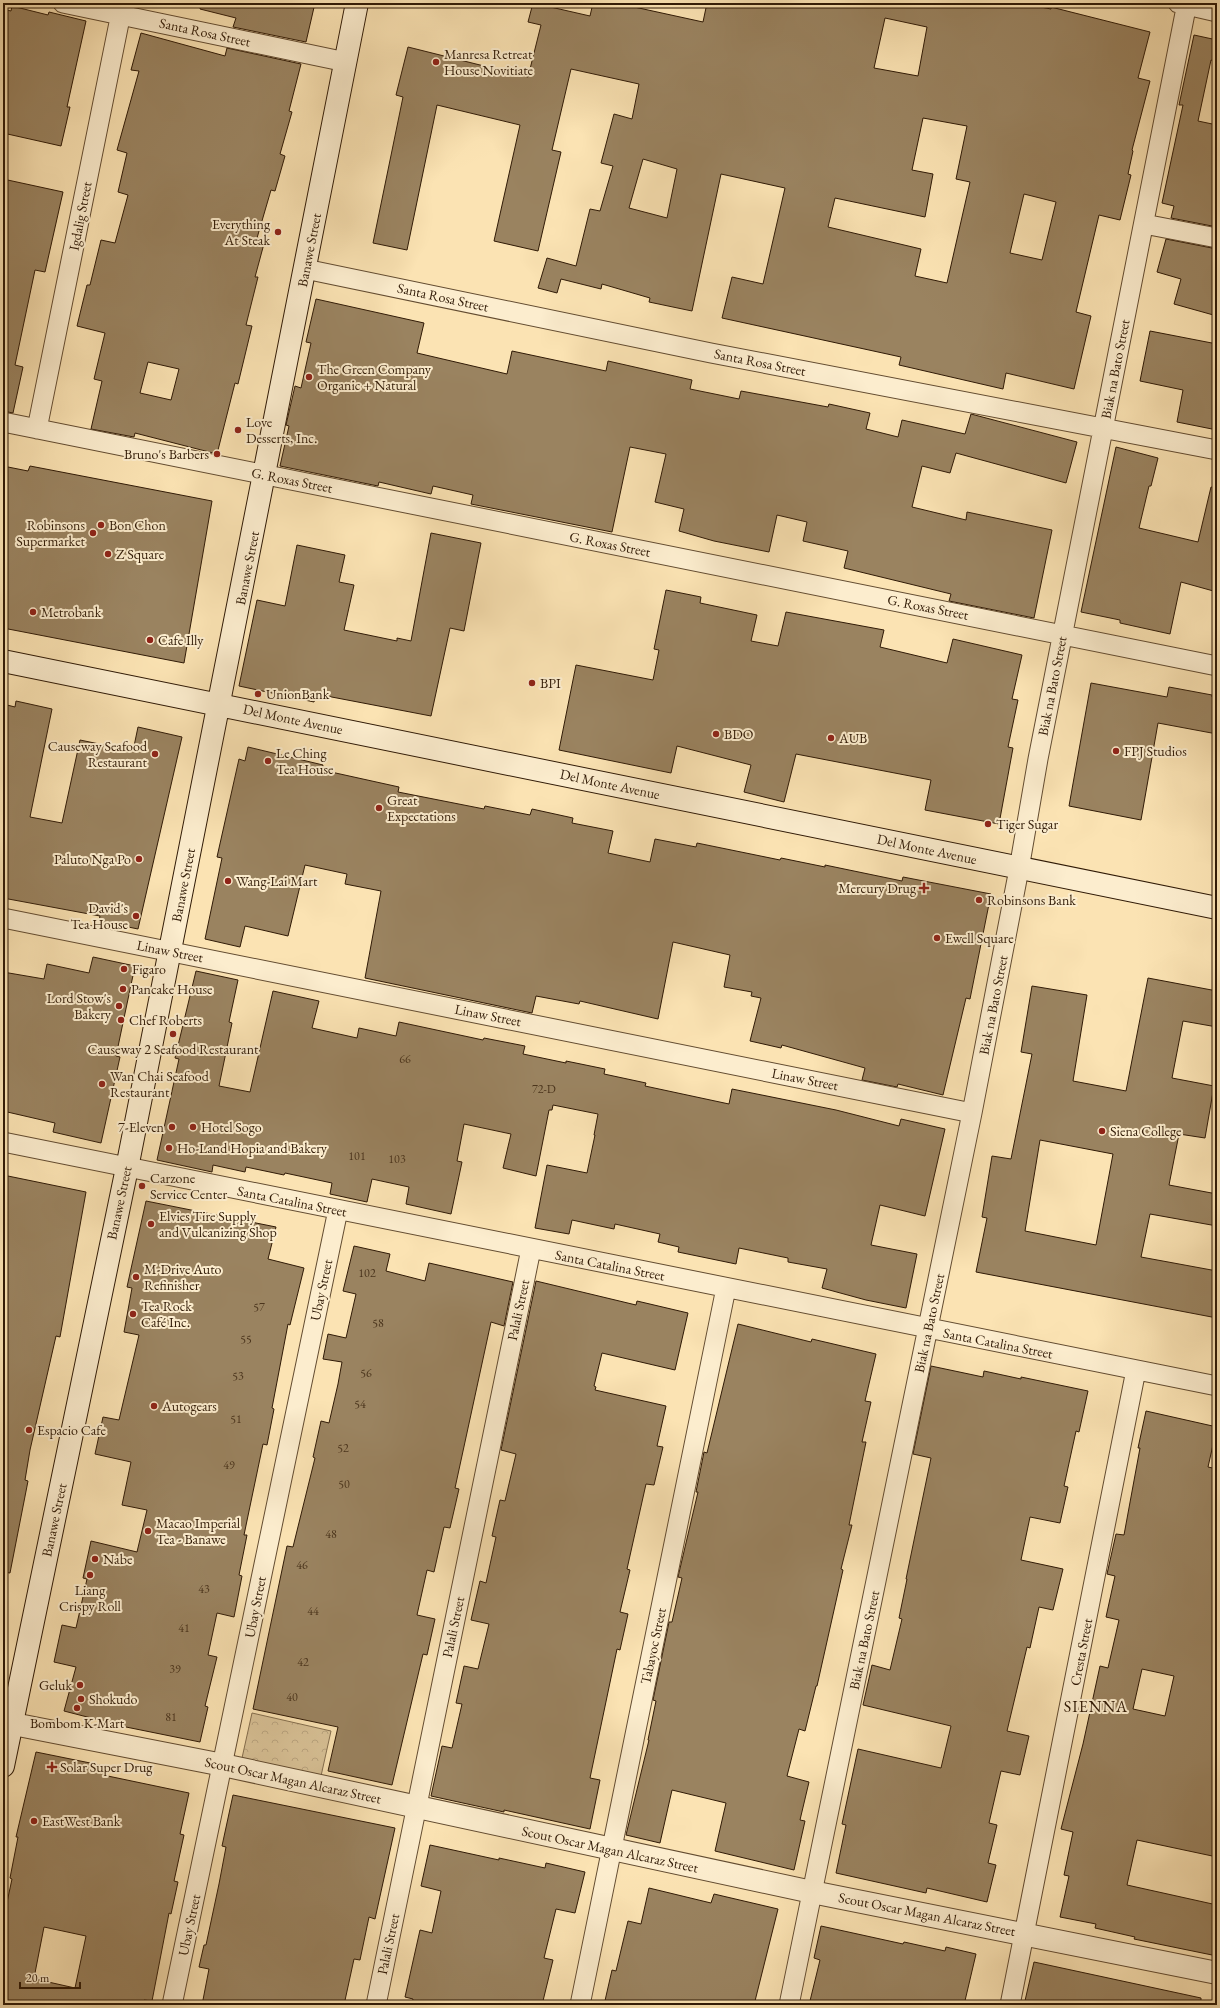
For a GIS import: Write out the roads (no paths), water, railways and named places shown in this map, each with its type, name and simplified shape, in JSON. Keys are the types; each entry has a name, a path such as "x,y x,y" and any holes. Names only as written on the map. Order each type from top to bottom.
{"main road":[{"name":"Banawe Street","path":"3,1766 7,1723 127,1168 220,704 357,3"},
{"name":"Del Monte Avenue","path":"3,660 1217,908"},
{"name":"Scout Oscar Magan Alcaraz Street","path":"7,1723 223,1765 812,1892 1024,1933 1217,1973"}],"street":[{"name":"Santa Rosa Street","path":"63,3 121,9 346,62"},
{"path":"1184,4 1217,12"},
{"name":"Biak na Bato Street","path":"789,2005 972,1113 1019,868 1038,759 1144,224 1184,4"},
{"name":"Igdalig Street","path":"37,429 121,9"},
{"path":"1144,224 1217,238"},
{"name":"Santa Rosa Street","path":"305,269 711,352 1217,450"},
{"name":"G. Roxas Street","path":"3,422 1217,666"},
{"name":"Linaw Street","path":"3,918 972,1113"},
{"name":"Santa Catalina Street","path":"3,1142 1217,1386"},
{"name":"Ubay Street","path":"172,2005 223,1765 262,1567 338,1210"},
{"name":"Palali Street","path":"376,2005 531,1249"},
{"name":"Tabayoc Street","path":"580,2005 726,1288"},
{"name":"Cresta Street","path":"1010,2005 1136,1370"}],"place":[{"name":"Manresa Retreat House Novitiate","path":"436,62"},
{"name":"Everything At Steak","path":"278,232"},
{"name":"The Green Company Organic + Natural","path":"309,377"},
{"name":"Love Desserts, Inc.","path":"238,430"},
{"name":"Bruno's Barbers","path":"217,454"},
{"name":"Bon Chon","path":"101,525"},
{"name":"Robinsons Supermarket","path":"93,533"},
{"name":"Z Square","path":"108,554"},
{"name":"Metrobank","path":"33,612"},
{"name":"Cafe Illy","path":"150,640"},
{"name":"BPI","path":"532,683"},
{"name":"UnionBank","path":"258,694"},
{"name":"BDO","path":"716,734"},
{"name":"AUB","path":"831,738"},
{"name":"FPJ Studios","path":"1116,751"},
{"name":"Causeway Seafood Restaurant","path":"155,754"},
{"name":"Le Ching Tea House","path":"268,761"},
{"name":"Great Expectations","path":"379,808"},
{"name":"Tiger Sugar","path":"988,824"},
{"name":"Paluto Nga Po","path":"139,859"},
{"name":"Wang-Lai Mart","path":"228,881"},
{"name":"Mercury Drug","path":"924,888"},
{"name":"Robinsons Bank","path":"979,900"},
{"name":"David's Tea House","path":"136,916"},
{"name":"Ewell Square","path":"937,938"},
{"name":"Figaro","path":"124,969"},
{"name":"Pancake House","path":"123,989"},
{"name":"Lord Stow's Bakery","path":"119,1006"},
{"name":"Chef Roberts","path":"121,1020"},
{"name":"Causeway 2 Seafood Restaurant","path":"173,1034"},
{"name":"Wan Chai Seafood Restaurant","path":"102,1084"},
{"name":"7-Eleven","path":"172,1127"},
{"name":"Hotel Sogo","path":"193,1127"},
{"name":"Siena College","path":"1102,1131"},
{"name":"Ho-Land Hopia and Bakery","path":"169,1148"},
{"name":"Carzone Service Center","path":"142,1186"},
{"name":"Elvies Tire Supply and Vulcanizing Shop","path":"151,1224"},
{"name":"M-Drive Auto Refinisher","path":"136,1277"},
{"name":"Tea Rock Café Inc.","path":"133,1314"},
{"name":"Autogears","path":"154,1406"},
{"name":"Espacio Cafe","path":"29,1430"},
{"name":"Macao Imperial Tea - Banawe","path":"148,1531"},
{"name":"Nabe","path":"95,1559"},
{"name":"Liang Crispy Roll","path":"90,1575"},
{"name":"Geluk","path":"80,1685"},
{"name":"Shokudo","path":"81,1699"},
{"name":"Bombom K-Mart","path":"77,1708"},
{"name":"Solar Super Drug","path":"52,1767"},
{"name":"EastWest Bank","path":"34,1821"}],"district":[{"name":"SIENNA","path":"1096,1706"}]}
